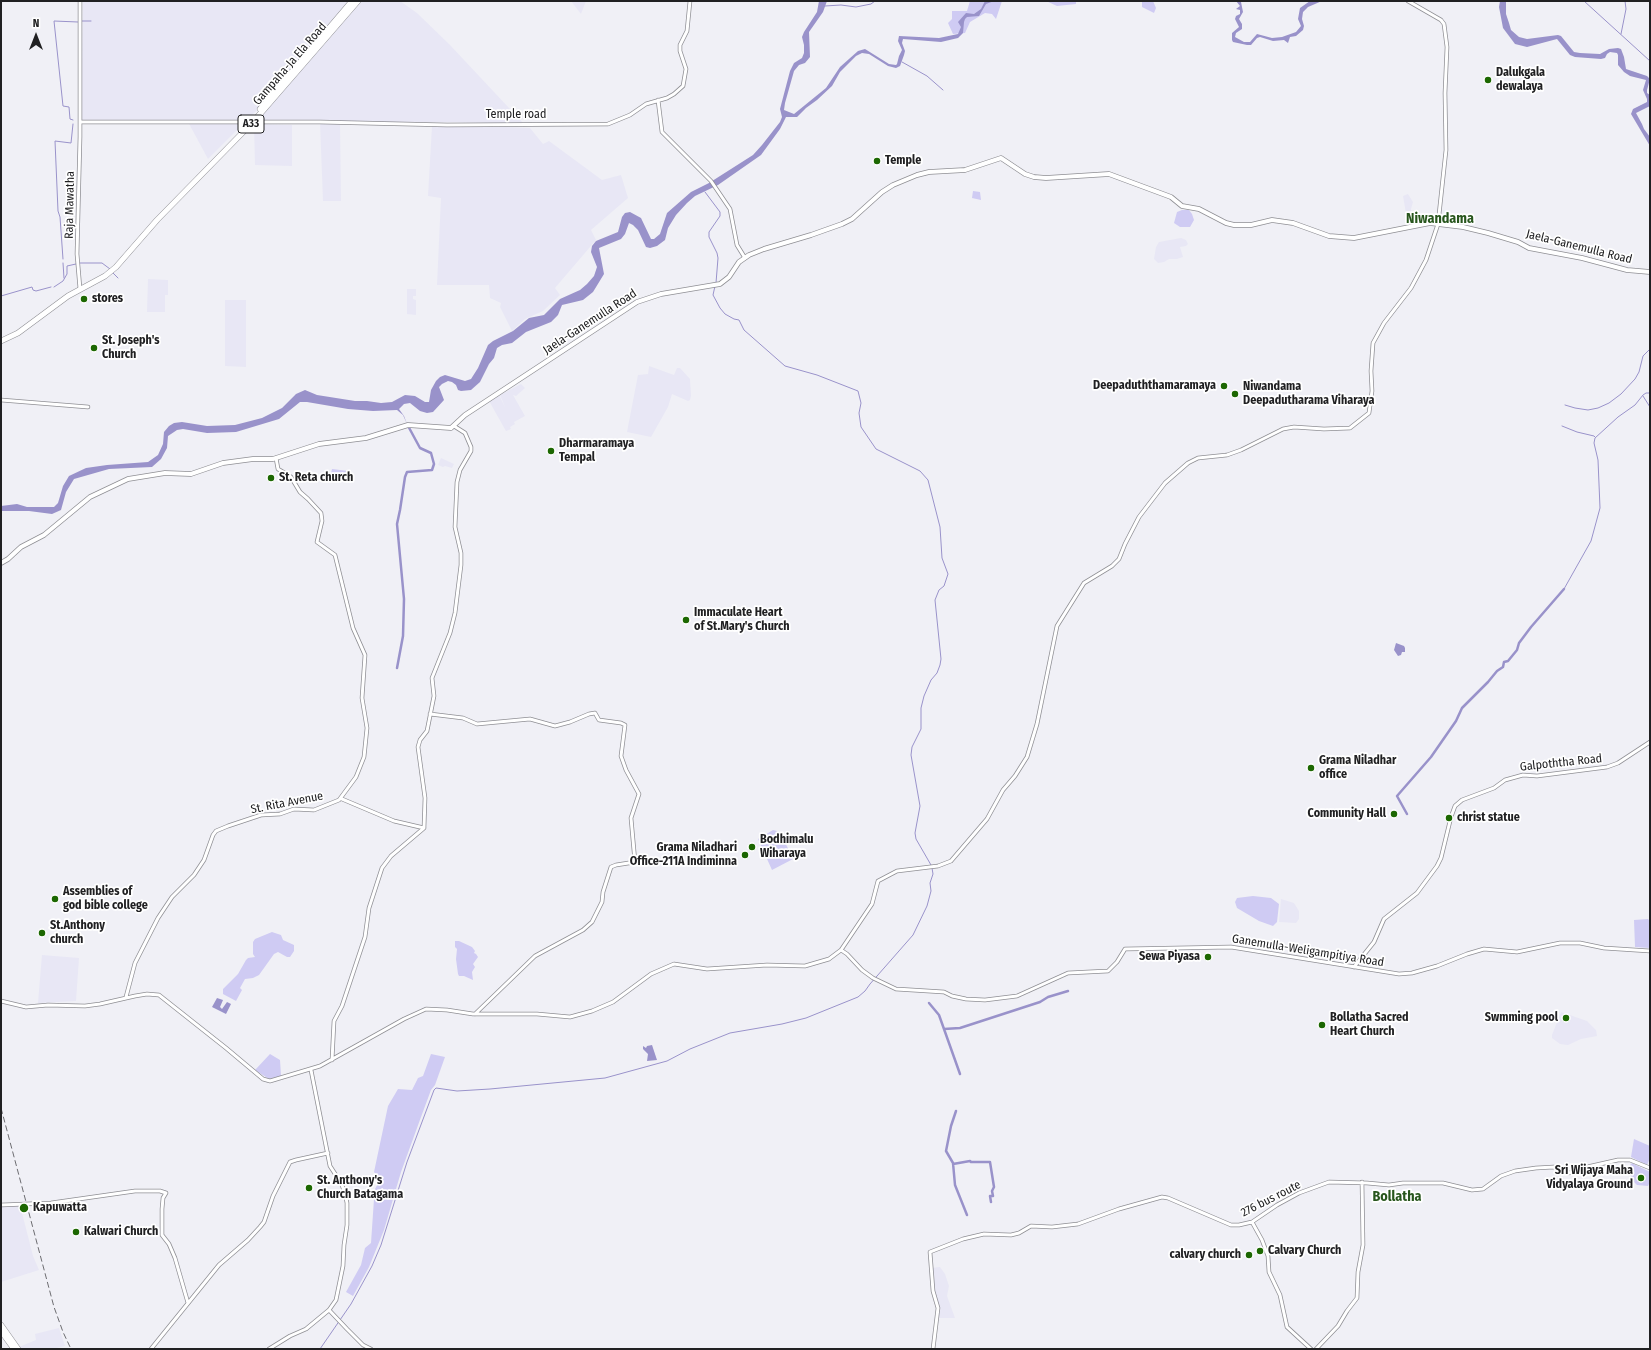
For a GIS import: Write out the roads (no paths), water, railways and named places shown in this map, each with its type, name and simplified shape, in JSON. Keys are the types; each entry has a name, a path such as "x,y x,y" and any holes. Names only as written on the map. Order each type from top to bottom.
{"highway":[{"name":"Gampaha-Ja Ela Road","path":"251,122 352,1"},
{"name":"Gampaha-Ja Ela Road","path":"1,341 16,334 59,301 113,270 137,241 251,122 358,1"},
{"path":"1,1325 18,1349"},
{"path":"1,1331 14,1349"}],"main road":[{"name":"Jaela-Ganemulla Road","path":"454,426 469,412 637,302 661,294 718,285 725,281 736,265 745,258 764,249 812,235 842,224 852,219 882,192 911,178 929,172 965,170 1001,158 1025,174 1034,177 1046,178 1109,174 1171,197 1185,207 1200,209 1226,223 1238,226 1272,220 1293,223 1329,236 1354,238 1424,223 1438,224 1488,233 1518,242 1529,248 1582,258 1627,270 1650,272"},
{"path":"1,563 21,547 44,535 90,497 125,480 165,473 191,474 223,463 276,458 319,444 366,438 408,425 449,428 454,426"}],"street":[{"name":"Raja Mawatha","path":"80,1 78,254 80,289"},
{"name":"Temple road","path":"80,122 608,124 630,115 646,104 667,98 683,86 686,69 680,51 680,45 687,31 690,1"},
{"path":"1,1001 26,1007 48,1005 85,1006 100,1004 126,997 147,994 158,995 267,1080 273,1081 295,1073 311,1070 332,1060 404,1019 426,1009 475,1014 537,1014 570,1017 592,1011 612,1002 651,974 674,964 707,969 767,965 805,966 829,959 841,950 872,904 878,881 897,871 938,866 951,861 987,819 1003,790 1015,776 1027,757 1037,724 1057,626 1084,583 1112,566 1119,559 1139,517 1165,483 1188,463 1198,458 1227,455 1241,450 1283,429 1294,426 1324,429 1350,428 1369,413 1372,391 1373,343 1384,323 1421,272 1438,224 1446,150 1446,32 1441,20 1408,1"},
{"path":"658,100 662,132 711,181 716,188 730,210 737,245 745,258"},
{"path":"1,400 88,407"},
{"path":"332,1060 334,1021 342,1006 365,937 369,908 382,868 391,856 424,828 425,798 417,750 419,742 427,731 434,696 432,678 450,633 453,620 461,565 461,553 455,527 457,482 460,470 471,451 471,447 465,433 454,426"},
{"path":"276,458 278,469 291,477 300,492 321,513 322,521 317,542 335,555 353,628 365,655 362,698 367,728 366,746 364,758 356,777 342,799 394,821 424,828"},
{"path":"430,714 463,718 477,724 530,719 555,726 594,713 599,720 621,723 625,726 621,756 626,770 638,792 631,818 635,862 616,865 610,869 602,902 592,922 583,930 535,956 475,1014"},
{"name":"Galpoththa Road","path":"1354,968 1374,942 1384,918 1417,893 1437,866 1441,858 1455,806 1462,800 1494,788 1505,780 1523,775 1537,776 1607,767 1618,763 1650,742"},
{"name":"St. Rita Avenue","path":"126,997 135,963 158,918 172,897 194,875 204,860 213,835 216,831 262,815 280,814 294,809 314,810 342,799"},
{"name":"Ganemulla-Weligampitiya Road","path":"841,950 847,954 862,970 873,978 896,989 944,992 966,999 985,1000 1017,996 1068,973 1108,972 1117,962 1125,949 1231,947 1354,968 1404,974 1437,966 1479,950 1517,952 1560,944 1580,943 1604,948 1650,951"},
{"path":"269,1349 290,1336 306,1329 329,1310 336,1300 343,1266 347,1225 347,1203 345,1193 340,1182 330,1166 311,1070"},
{"path":"151,1349 219,1265 248,1240 264,1222 273,1196 290,1162 328,1153"},
{"name":"276 bus route","path":"933,1349 938,1308 933,1291 930,1252 963,1239 984,1234 1010,1235 1019,1233 1031,1226 1052,1227 1078,1224 1119,1208 1162,1197 1168,1198 1231,1225 1252,1222 1276,1205 1299,1193 1329,1182 1362,1182 1389,1185 1403,1183 1443,1183 1472,1190 1483,1189 1501,1176 1515,1171 1536,1168 1554,1167 1568,1173 1618,1160 1630,1160 1650,1168"},
{"path":"1316,1349 1338,1326 1357,1298 1358,1272 1364,1245 1362,1182"},
{"path":"1,1205 51,1203 135,1191 160,1191 166,1193 163,1198 162,1235 172,1251 188,1303"},
{"path":"1252,1222 1262,1240 1268,1256 1269,1272 1280,1295 1287,1327 1311,1349"},
{"path":"329,1310 364,1345 371,1349"}],"waterway":[{"path":"825,6 841,5 856,7 871,4 875,1"},
{"path":"1584,1 1650,61"},
{"path":"1621,34 1626,9 1625,1"},
{"path":"73,120 70,119 69,107 63,106 54,21 78,22"},
{"path":"82,21 91,21"},
{"path":"902,62 927,76 943,90"},
{"path":"63,259 60,217 58,211 55,141 71,143 73,124"},
{"path":"705,192 720,212 720,216 709,232 709,237 718,258 716,283"},
{"path":"63,263 64,278"},
{"path":"79,263 102,263 110,269"},
{"path":"54,287 63,281 67,274 67,266 76,264"},
{"path":"113,273 118,278"},
{"path":"715,286 713,295 725,314 739,320 744,330 785,366 817,375 858,391 861,403 859,413 861,427 876,449 920,471 928,480 940,527 942,558 948,574 944,586 939,590 935,600 941,659 940,665 924,696 921,708 921,729 912,747 911,755 920,806 915,833 916,839 931,865"},
{"path":"1,296 32,287 33,290 36,291 51,287"},
{"path":"1565,405 1588,410 1598,408 1609,403 1621,394 1635,379 1639,372 1643,356 1650,349"},
{"path":"1564,589 1591,541 1600,508 1598,460 1594,443 1595,438 1618,417 1635,405 1643,395 1650,393"},
{"path":"1643,396 1650,407"},
{"path":"397,668 403,636 404,599 397,524 405,477 407,472 432,470 434,464 431,453 420,448 407,424"},
{"path":"1562,426 1595,437"},
{"path":"1407,814 1397,796 1431,757 1456,721 1462,708 1497,671 1503,667 1504,662 1508,661 1517,650 1519,643 1531,627 1564,589"},
{"path":"320,1349 351,1304 372,1266 381,1245 407,1162 436,1088 457,1091 605,1078 667,1061 690,1049 730,1033 782,1024 806,1018 858,997 865,991 913,935 927,906 931,891 930,883 933,874 932,868"},
{"path":"944,1029 960,1028 1040,1002 1048,997 1068,991"},
{"path":"929,1003 939,1015 960,1074"},
{"path":"956,1111 951,1126 946,1151 953,1163 955,1185 967,1215"},
{"path":"953,1164 970,1161 990,1162 994,1187 992,1191 993,1196 990,1196 991,1202"}],"railway":[{"path":"1,1108 54,1307 71,1349"}],"place":[{"name":"Dalukgala dewalaya","path":"1488,80"},
{"name":"Temple","path":"877,161"},
{"name":"stores","path":"84,299"},
{"name":"St. Joseph's Church","path":"94,348"},
{"name":"Deepaduththamaramaya","path":"1224,386"},
{"name":"Niwandama Deepadutharama Viharaya","path":"1235,394"},
{"name":"Dharmaramaya Tempal","path":"551,451"},
{"name":"St. Reta church","path":"271,478"},
{"name":"Immaculate Heart of St.Mary's Church","path":"686,620"},
{"name":"Grama Niladhar office","path":"1311,768"},
{"name":"Community Hall","path":"1394,814"},
{"name":"christ statue","path":"1449,818"},
{"name":"Bodhimalu Wiharaya","path":"752,847"},
{"name":"Grama Niladhari Office-211A Indiminna","path":"745,855"},
{"name":"Assemblies of god bible college","path":"55,899"},
{"name":"St.Anthony church","path":"42,933"},
{"name":"Sewa Piyasa","path":"1208,957"},
{"name":"Swmming pool","path":"1566,1018"},
{"name":"Bollatha Sacred Heart Church","path":"1322,1025"},
{"name":"Sri Wijaya Maha Vidyalaya Ground","path":"1641,1178"},
{"name":"St. Anthony's Church Batagama","path":"309,1188"},
{"name":"Kapuwatta","path":"24,1208"},
{"name":"Kalwari Church","path":"76,1232"},
{"name":"Calvary Church","path":"1260,1251"},
{"name":"calvary church","path":"1249,1255"}],"district":[{"name":"Niwandama","path":"1440,219"},
{"name":"Bollatha","path":"1397,1197"}]}
